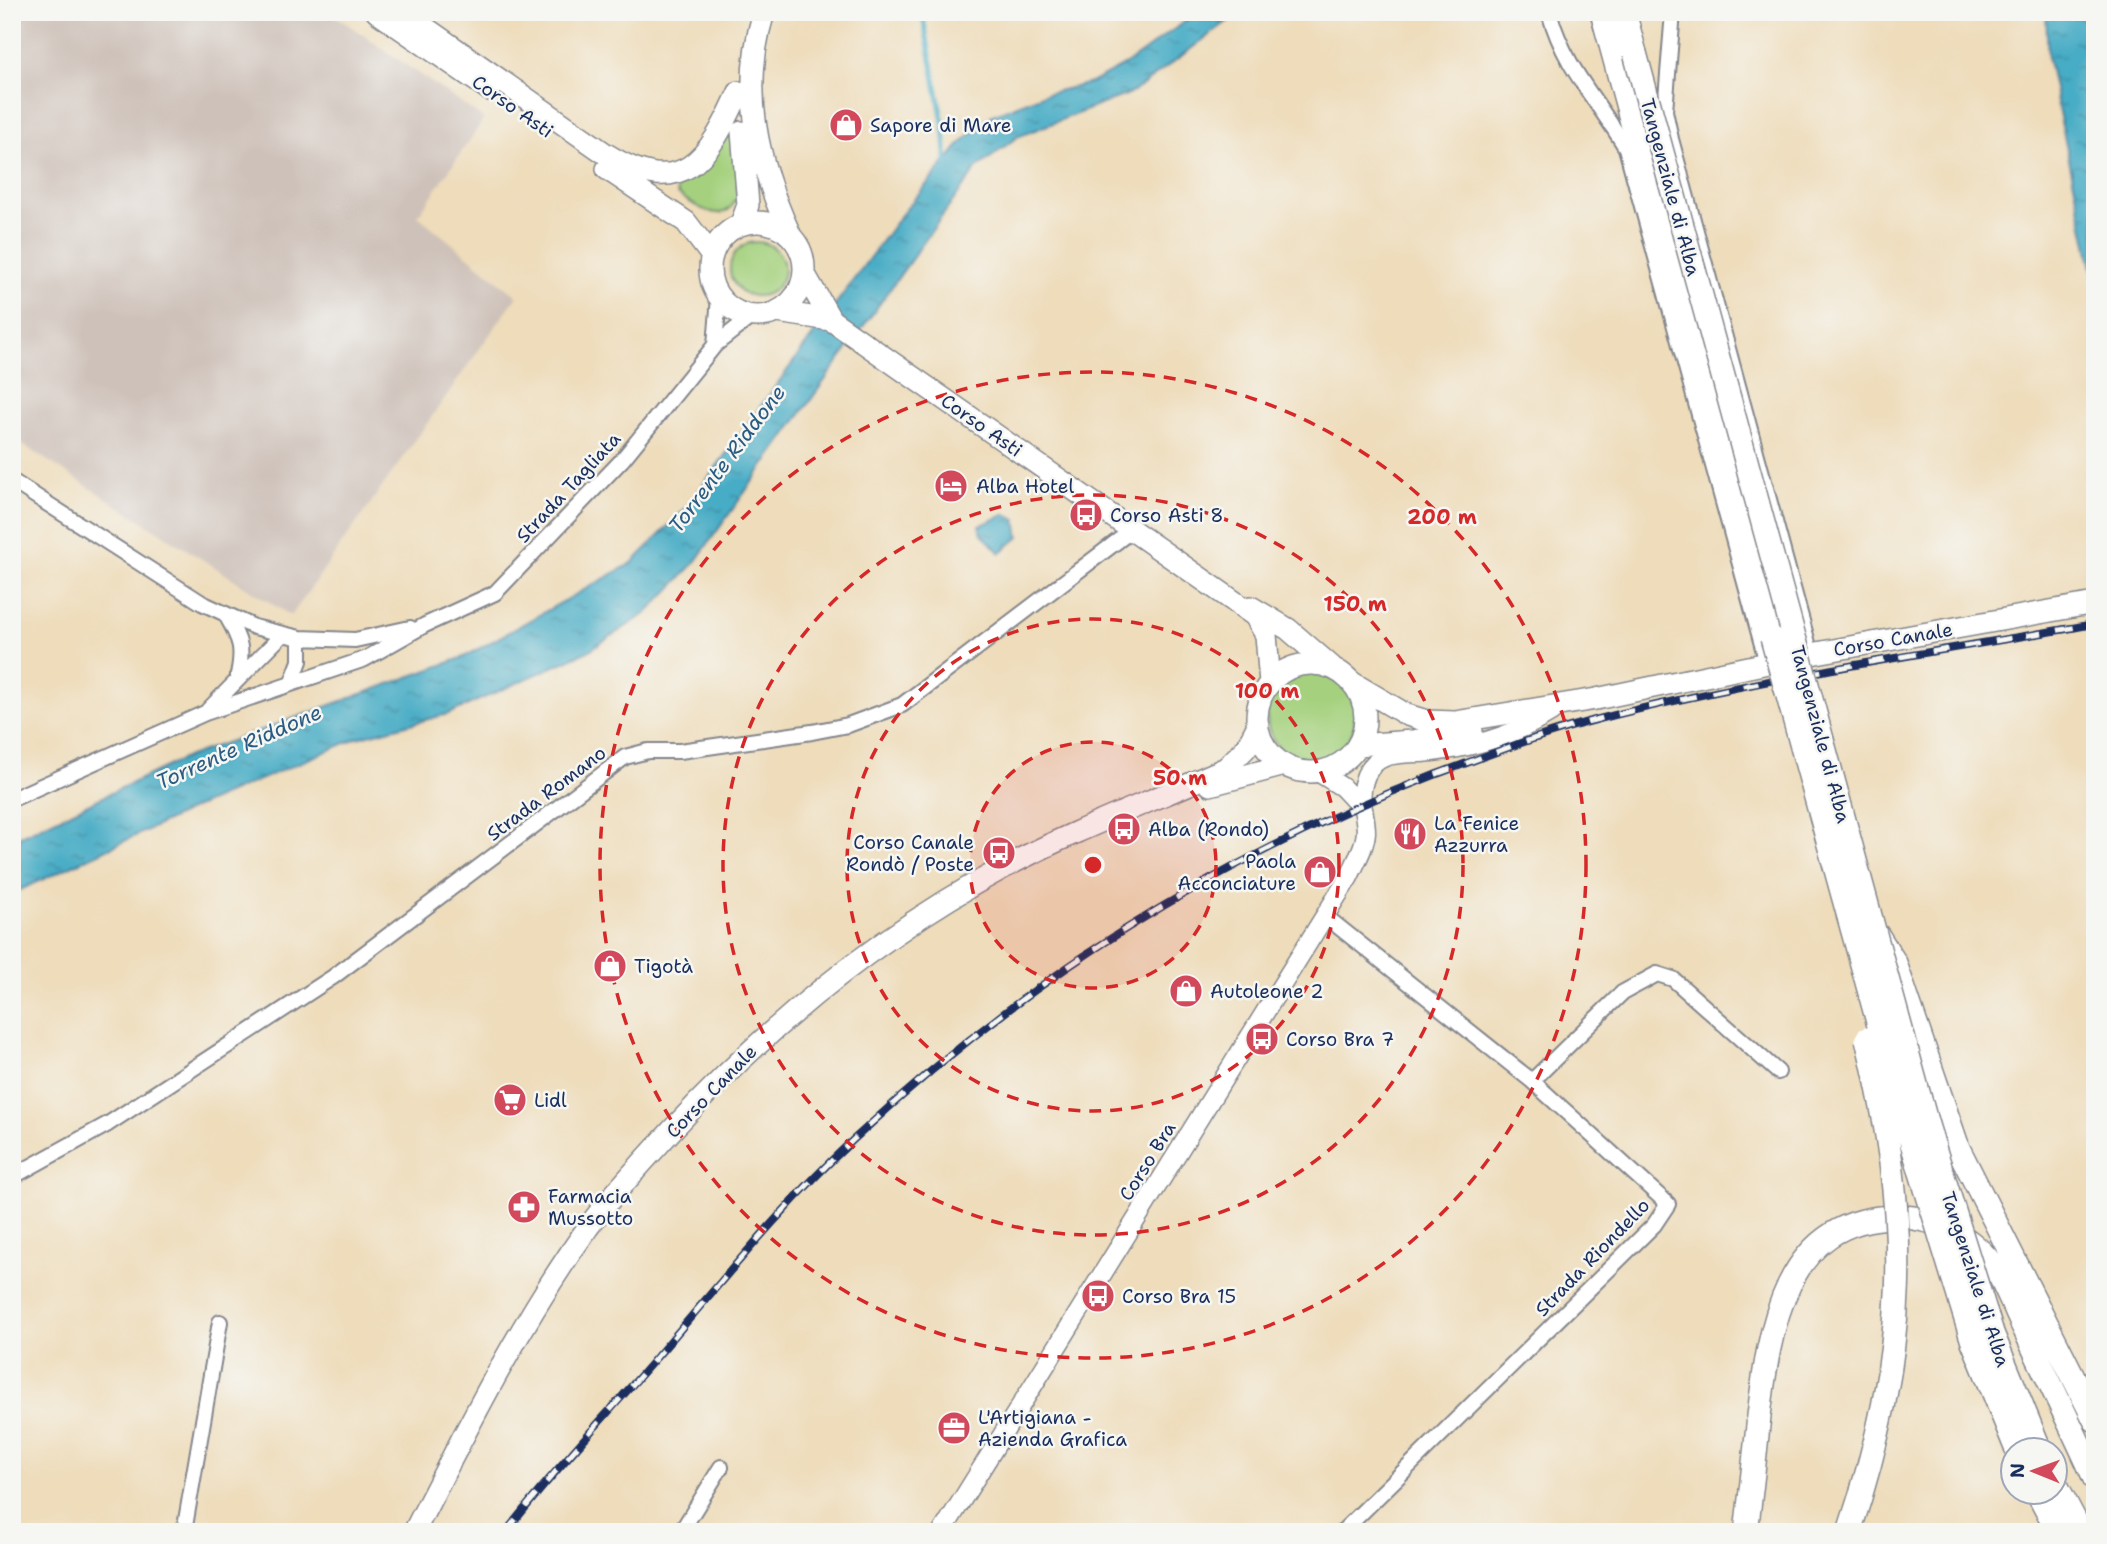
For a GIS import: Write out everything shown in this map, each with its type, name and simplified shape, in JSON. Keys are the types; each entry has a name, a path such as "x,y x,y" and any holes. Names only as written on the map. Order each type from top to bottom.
{"highway":[{"name":"Tangenziale di Alba","path":"1602,12 1625,56 1864,934 1959,1235 2001,1355 2034,1436"},
{"name":"Tangenziale di Alba","path":"1623,12 1625,56"},
{"name":"Tangenziale di Alba","path":"1864,934 1907,1127 1972,1339 2011,1436"},
{"path":"1849,1532 1880,1432 1888,1389 1900,1241 1895,1182 1883,1105 1852,976 1864,934 1895,964 1958,1148 2095,1420"},
{"path":"1746,1532 1771,1329 1784,1294 1799,1267 1819,1244 1849,1226 1879,1217 1937,1221 1965,1238 1995,1269 2095,1479"},
{"path":"2044,1506 2058,1532"},
{"path":"2067,1506 2081,1532"}],"main road":[{"name":"Corso Asti","path":"377,12 686,222"},
{"path":"403,12 606,154 632,170 652,176 683,170 701,158 719,135 739,92"},
{"path":"750,12 743,41 739,92 748,205 736,226 716,245 710,271 719,297 729,307 752,316 777,312 827,317"},
{"path":"764,12 755,41 751,75 755,135 776,203 790,234 799,245 804,273 827,317"},
{"path":"686,222 736,226 767,222 790,234"},
{"path":"686,222 712,256"},
{"path":"777,312 796,296 804,273"},
{"name":"Corso Asti","path":"827,317 1255,616 1266,635 1270,683"},
{"name":"Corso Asti","path":"1202,578 1288,629 1334,668"},
{"name":"Corso Canale","path":"1353,683 1398,710 1427,721 1455,722 1596,699 1811,654 2095,603"},
{"path":"1321,664 1334,668 1353,683 1364,706 1365,720 1358,745 1341,763 1318,772 1301,771 1285,765 1266,748 1258,725 1260,701 1270,683 1283,671 1300,665 1321,664"},
{"name":"Corso Canale","path":"1358,745 1458,734 1596,699"},
{"name":"Corso Canale","path":"414,1532 503,1364 551,1281 590,1225 682,1120 766,1034 824,985 894,933 1005,867 1226,768 1246,748 1258,725"},
{"name":"Corso Canale","path":"1154,800 1285,765"}],"street":[{"path":"1549,12 1562,49 1580,84 1609,120 1626,148 1767,663"},
{"path":"1673,12 1665,111 1671,139 1811,654"},
{"path":"715,345 719,297"},
{"name":"Strada Tagliata","path":"12,799 205,713 365,659 425,625 495,593 622,460 715,345 752,316"},
{"name":"Strada Tagliata","path":"12,481 202,603 254,627 300,638 355,640 425,625"},
{"name":"Strada Romano","path":"12,1177 108,1124 333,977 625,757 648,751 680,751 812,732 848,725 902,705 1132,530"},
{"path":"226,615 241,641 241,662 235,684"},
{"name":"Strada Tagliata","path":"205,713 283,634"},
{"path":"292,682 300,661 300,638"},
{"name":"Corso Bra","path":"942,1532 1349,877 1365,842 1366,828 1360,806 1367,774 1381,758 1486,742 1514,733 1552,712"},
{"path":"1318,772 1342,787 1360,806"},
{"name":"Strada Riondello","path":"1325,916 1532,1081 1668,1204 1654,1225 1342,1532"},
{"path":"1532,1081 1622,993 1657,974 1674,979 1777,1072"},
{"path":"184,1532 220,1322"},
{"path":"681,1532 721,1467"}],"shaded area":[{"path":"12,12 330,12 484,119 418,216 517,296 291,616 12,438"}],"green space":[{"path":"731,126 741,169 741,200 735,200 730,208 717,213 700,208 678,194 675,179"},
{"path":"757,242 776,250 784,269 776,288 757,296 738,288 730,269 738,250"},
{"path":"1302,673 1320,673 1336,680 1348,692 1355,708 1355,726 1348,742 1336,754 1320,761 1302,761 1286,754 1274,742 1267,726 1267,708 1274,692 1286,680"}],"water":[{"name":"Torrente Riddone","path":"1198,12 1240,12 1133,92 1017,137 976,169 692,566 647,613 588,651 448,714 357,738 192,809 12,894 12,840 189,756 464,657 632,563 687,507 901,215 963,141 992,115 1045,94 1091,83 1126,64"},
{"path":"2046,12 2095,12 2095,282 2048,60"},
{"path":"1006,514 1016,520 1019,537 1000,553 982,534 979,526"}],"waterway":[{"path":"922,12 944,128 947,167"}],"railway":[{"path":"506,1532 751,1247 853,1140 986,1026 1127,928 1201,884 1355,807 1477,759 1578,725 1660,704 1783,678 2095,624"}],"place":[{"name":"Sapore di Mare","path":"846,125"},
{"name":"Alba Hotel","path":"951,486"},
{"name":"Corso Asti 8","path":"1086,515"},
{"name":"Alba (Rondo)","path":"1124,829"},
{"name":"La Fenice Azzurra","path":"1410,834"},
{"name":"Corso Canale Rondò / Poste","path":"999,853"},
{"name":"Paola Acconciature","path":"1320,872"},
{"name":"Tigotà","path":"610,966"},
{"name":"Autoleone 2","path":"1186,991"},
{"name":"Corso Bra 7","path":"1262,1039"},
{"name":"Lidl","path":"510,1100"},
{"name":"Farmacia Mussotto","path":"524,1207"},
{"name":"Corso Bra 15","path":"1098,1296"},
{"name":"L'Artigiana - Azienda Grafica","path":"954,1428"}]}
